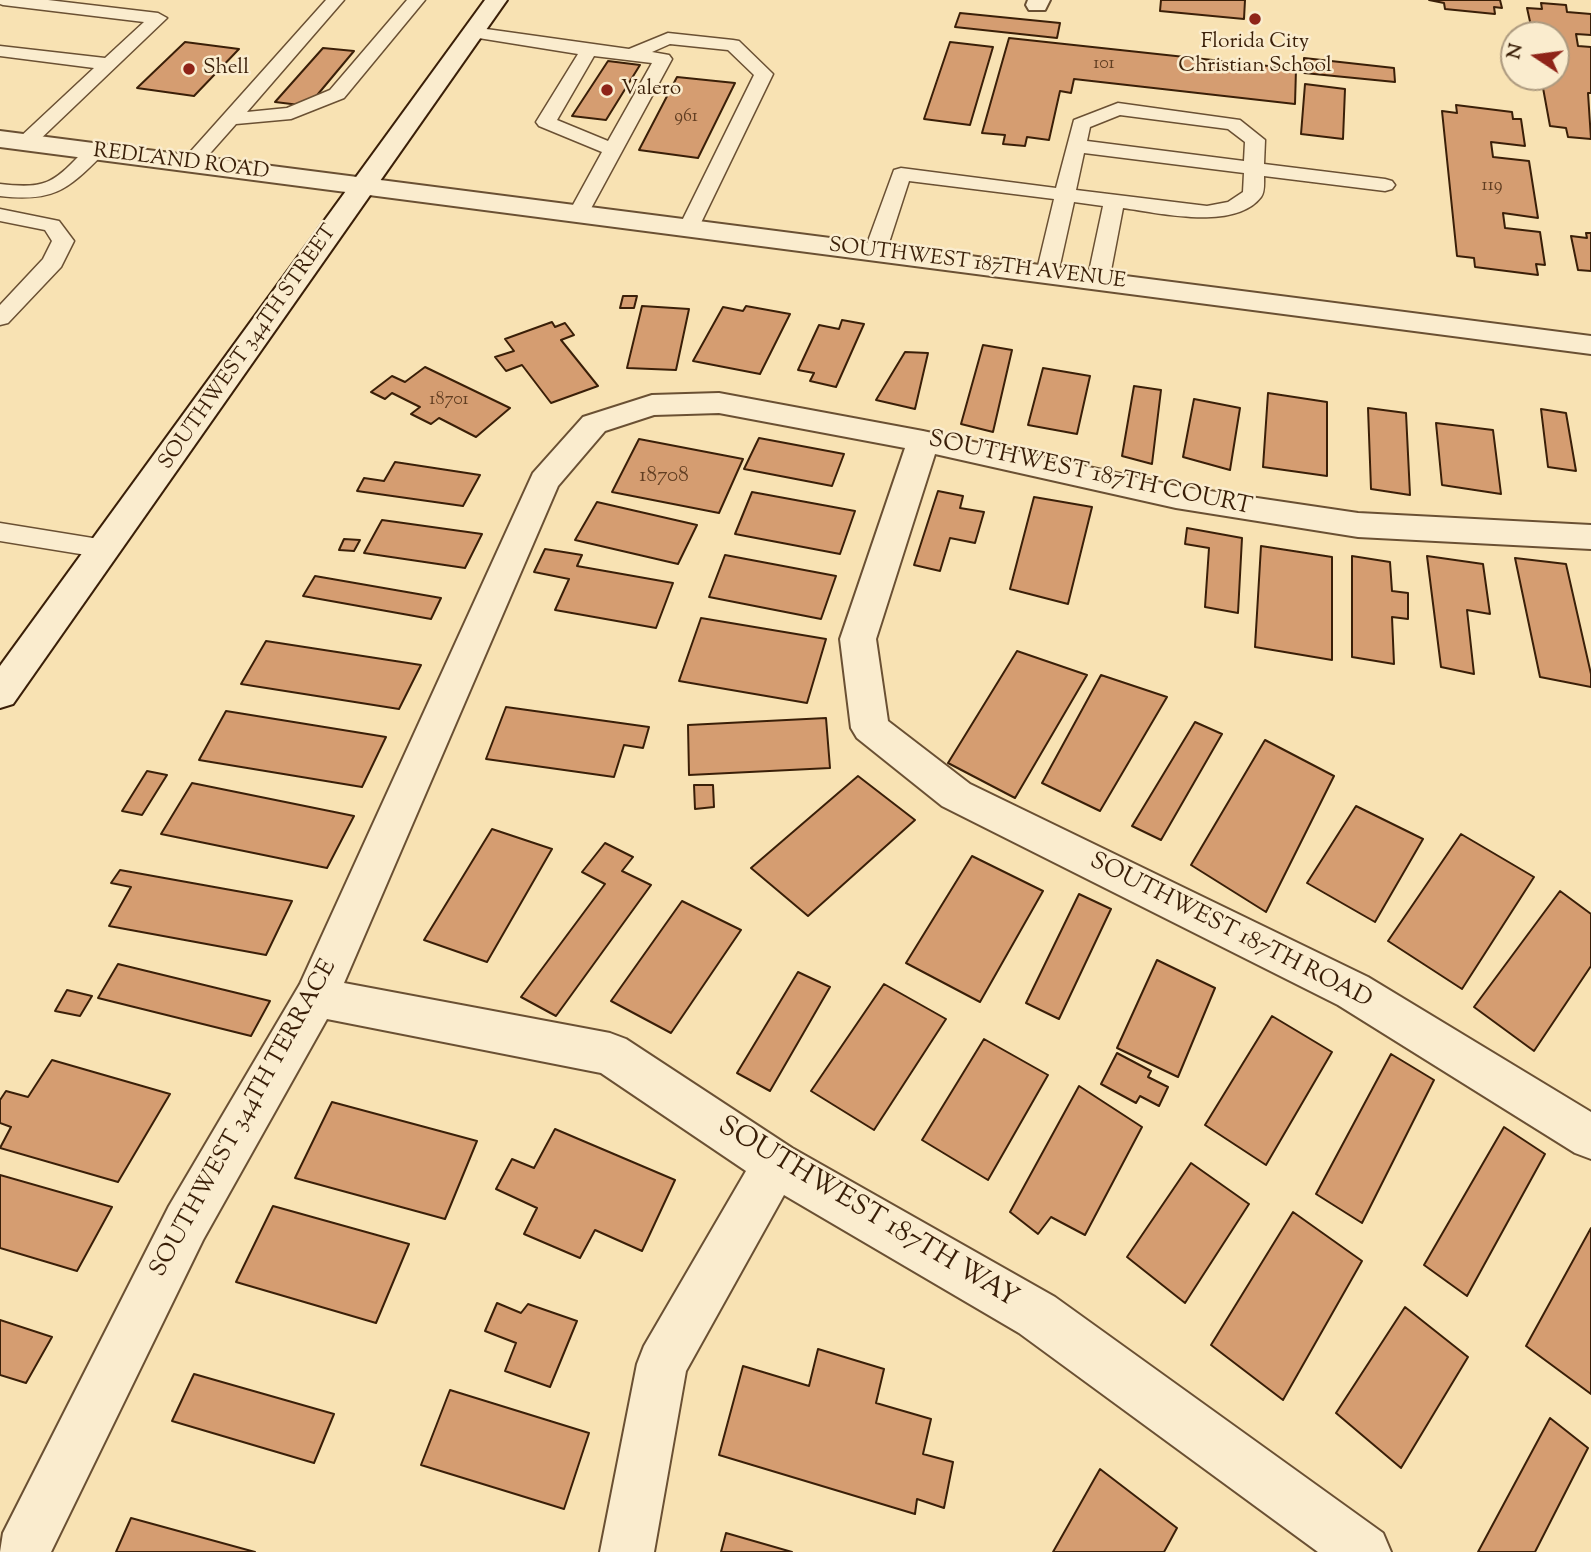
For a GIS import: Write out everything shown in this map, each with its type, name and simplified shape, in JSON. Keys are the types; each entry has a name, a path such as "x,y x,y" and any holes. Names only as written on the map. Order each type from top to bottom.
{"street":[{"name":"SOUTHWEST 344TH STREET","path":"0,694 496,0"},
{"name":"REDLAND ROAD","path":"0,139 362,186"},
{"name":"SOUTHWEST 187TH AVENUE","path":"362,186 1591,345"},
{"name":"SOUTHWEST 187TH COURT","path":"594,424 652,405 719,402 923,441 1176,497 1358,525 1591,537"},
{"name":"SOUTHWEST 344TH TERRACE","path":"22,1552 186,1223 316,997 544,481 594,424"},
{"name":"SOUTHWEST 187TH ROAD","path":"923,441 858,639 870,728 956,795 1353,991 1591,1137"},
{"name":"SOUTHWEST 187TH WAY","path":"316,997 610,1054 776,1164 1037,1315 1364,1552"},
{"path":"627,1552 662,1364 776,1164"}],"lane":[{"path":"3,0 158,18 26,142"},
{"path":"190,164 335,0"},
{"path":"230,119 291,113 337,94 416,0"},
{"path":"472,32 663,59 578,214"},
{"path":"632,55 668,38 733,45 764,74 688,229"},
{"path":"589,50 546,122 613,150"},
{"path":"0,51 109,64"},
{"path":"875,252 901,174 1067,194 1207,212 1234,207 1254,194 1255,140 1233,124 1118,110 1081,124 1067,194 1047,274"},
{"path":"1077,146 1384,185"},
{"path":"0,190 36,194 55,189 95,151"},
{"path":"1098,281 1114,201"},
{"path":"0,215 52,225 62,241 53,262 0,318"},
{"path":"0,532 105,549"}],"building":[{"path":"1161,0 1245,0 1244,19 1160,11"},
{"path":"1429,0 1500,0 1502,8 1494,7 1495,14 1445,9 1444,3"},
{"path":"1541,3 1566,5 1567,12 1591,14 1591,35 1576,34 1578,46 1591,47 1591,93 1588,93 1591,139 1568,137 1566,128 1550,126 1544,91 1570,91 1570,21 1530,21 1527,8 1542,9"},
{"path":"960,13 1060,23 1057,38 955,27"},
{"path":"1009,38 1296,69 1295,104 1074,79 1071,93 1060,91 1049,140 1027,137 1025,146 1003,144 1005,135 982,133"},
{"name":"Shell","path":"185,42 239,49 194,96 137,88"},
{"path":"950,42 993,47 970,125 924,119"},
{"name":"Shell","path":"323,48 354,51 308,106 275,102"},
{"path":"1304,58 1394,68 1395,82 1304,73"},
{"name":"Valero","path":"608,61 640,65 606,120 572,116"},
{"path":"677,77 735,83 698,158 639,150"},
{"path":"1305,84 1345,89 1343,139 1301,134"},
{"path":"1456,105 1512,112 1513,119 1521,119 1525,146 1491,142 1493,157 1529,161 1538,218 1503,213 1505,228 1540,232 1545,265 1536,264 1538,275 1475,267 1474,258 1457,256 1442,111 1457,113"},
{"path":"1586,233 1591,233 1591,271 1578,270 1571,236 1587,238"},
{"path":"623,296 637,296 634,308 620,308"},
{"path":"642,306 689,309 676,370 627,368"},
{"path":"746,306 790,314 760,374 693,361 723,307 743,311"},
{"path":"842,320 864,324 836,387 810,381 814,373 798,370 819,325 839,329"},
{"path":"552,322 555,327 565,323 574,335 561,340 598,386 551,403 522,365 506,371 495,357 514,351 505,339"},
{"path":"983,345 1012,350 993,432 961,424"},
{"path":"905,352 928,353 915,409 876,400"},
{"path":"425,367 510,408 476,437 439,418 431,424 411,414 420,407 392,393 385,399 371,392 392,376 405,382"},
{"path":"1043,368 1090,376 1077,434 1028,425"},
{"path":"1134,386 1161,390 1152,464 1122,456"},
{"path":"1268,393 1327,402 1327,476 1263,467"},
{"path":"1194,399 1240,408 1230,470 1183,457"},
{"path":"1368,408 1406,413 1410,495 1371,489"},
{"path":"1541,409 1566,413 1576,471 1548,467"},
{"path":"1436,423 1493,430 1501,494 1442,485"},
{"path":"759,438 844,454 832,486 744,469"},
{"path":"639,439 743,459 719,513 612,492"},
{"path":"395,462 480,475 463,506 357,491 364,478 384,481"},
{"path":"938,491 963,496 960,508 984,512 975,543 950,538 940,571 914,565"},
{"path":"752,492 855,511 840,554 735,534"},
{"path":"1034,497 1092,507 1068,604 1010,589"},
{"path":"597,502 697,525 678,564 575,540"},
{"path":"382,520 482,534 465,568 364,553"},
{"path":"1187,528 1242,538 1238,613 1205,607 1209,548 1185,544"},
{"path":"344,539 360,540 354,551 339,550"},
{"path":"1261,546 1332,557 1332,660 1255,647"},
{"path":"545,549 582,555 577,566 673,583 656,628 555,610 569,579 534,572"},
{"path":"725,555 836,576 821,619 709,597"},
{"path":"1352,556 1390,562 1392,591 1408,593 1408,619 1392,617 1394,664 1352,657"},
{"path":"1427,556 1483,564 1490,614 1467,610 1474,674 1441,667"},
{"path":"1515,558 1566,564 1591,674 1591,687 1540,677"},
{"path":"315,576 441,598 431,619 303,596"},
{"path":"701,618 826,639 807,703 679,681"},
{"path":"266,641 421,665 399,709 241,684"},
{"path":"1017,651 1087,675 1015,798 948,763"},
{"path":"1101,675 1167,697 1100,811 1042,783"},
{"path":"506,707 649,727 643,748 624,745 614,777 486,759"},
{"path":"226,711 386,737 362,787 199,760"},
{"path":"826,718 830,768 689,775 688,725"},
{"path":"1195,722 1222,734 1161,840 1132,826"},
{"path":"1265,740 1334,776 1266,912 1191,865"},
{"path":"147,771 167,775 142,815 122,811"},
{"path":"858,776 915,820 808,916 751,868"},
{"path":"192,783 354,816 327,868 161,834"},
{"path":"694,785 713,785 714,807 695,809"},
{"path":"1356,806 1423,839 1375,922 1307,883"},
{"path":"492,829 552,849 487,962 424,940"},
{"path":"1461,834 1534,877 1462,989 1388,941"},
{"path":"605,843 633,857 622,871 651,885 556,1016 521,997 605,884 582,872"},
{"path":"972,856 1043,891 980,1002 906,963"},
{"path":"120,870 292,901 266,955 109,926 131,887 111,883"},
{"path":"1560,891 1591,914 1591,966 1534,1051 1474,1007"},
{"path":"1079,894 1111,909 1059,1019 1026,1003"},
{"path":"682,901 741,930 671,1033 611,1001"},
{"path":"1157,960 1215,988 1178,1077 1117,1048"},
{"path":"118,964 270,1001 251,1036 98,998"},
{"path":"798,972 830,987 770,1091 737,1073"},
{"path":"884,984 946,1019 874,1130 811,1091"},
{"path":"67,990 92,996 80,1016 55,1011"},
{"path":"1272,1016 1332,1052 1266,1165 1205,1125"},
{"path":"984,1039 1048,1075 988,1180 922,1140"},
{"path":"1117,1053 1151,1071 1148,1077 1168,1087 1159,1106 1140,1096 1136,1103 1101,1084"},
{"path":"1391,1054 1434,1080 1362,1223 1316,1194"},
{"path":"52,1060 170,1094 118,1182 0,1148 11,1127 0,1123 0,1100 6,1091 28,1097"},
{"path":"1079,1086 1142,1127 1085,1235 1051,1217 1038,1234 1010,1212"},
{"path":"332,1102 477,1141 445,1219 295,1178"},
{"path":"1504,1127 1545,1154 1467,1296 1424,1265"},
{"path":"555,1129 675,1180 642,1251 595,1230 580,1258 524,1234 537,1208 496,1189 512,1159 534,1168"},
{"path":"1191,1163 1249,1204 1185,1303 1127,1257"},
{"path":"0,1175 112,1207 77,1271 0,1248"},
{"path":"273,1206 409,1244 376,1323 236,1282"},
{"path":"1293,1212 1362,1261 1283,1400 1211,1345"},
{"path":"1591,1228 1591,1394 1526,1346"},
{"path":"497,1303 521,1313 528,1304 577,1321 550,1387 505,1371 516,1343 485,1331"},
{"path":"1405,1307 1468,1357 1401,1468 1336,1413"},
{"path":"0,1320 52,1337 26,1383 0,1375"},
{"path":"818,1349 884,1369 876,1403 931,1419 923,1454 953,1462 944,1508 917,1499 915,1514 719,1455 743,1366 809,1386"},
{"path":"194,1374 334,1414 314,1463 172,1421"},
{"path":"450,1390 589,1433 564,1509 421,1465"},
{"path":"1550,1418 1588,1448 1535,1552 1478,1552"},
{"path":"1100,1469 1177,1528 1164,1552 1053,1552"},
{"path":"131,1518 255,1552 116,1552"},
{"path":"726,1533 792,1552 721,1552"}],"place":[{"name":"Florida City Christian School","path":"1255,19"},
{"name":"Shell","path":"189,69"},
{"name":"Valero","path":"607,90"}]}
